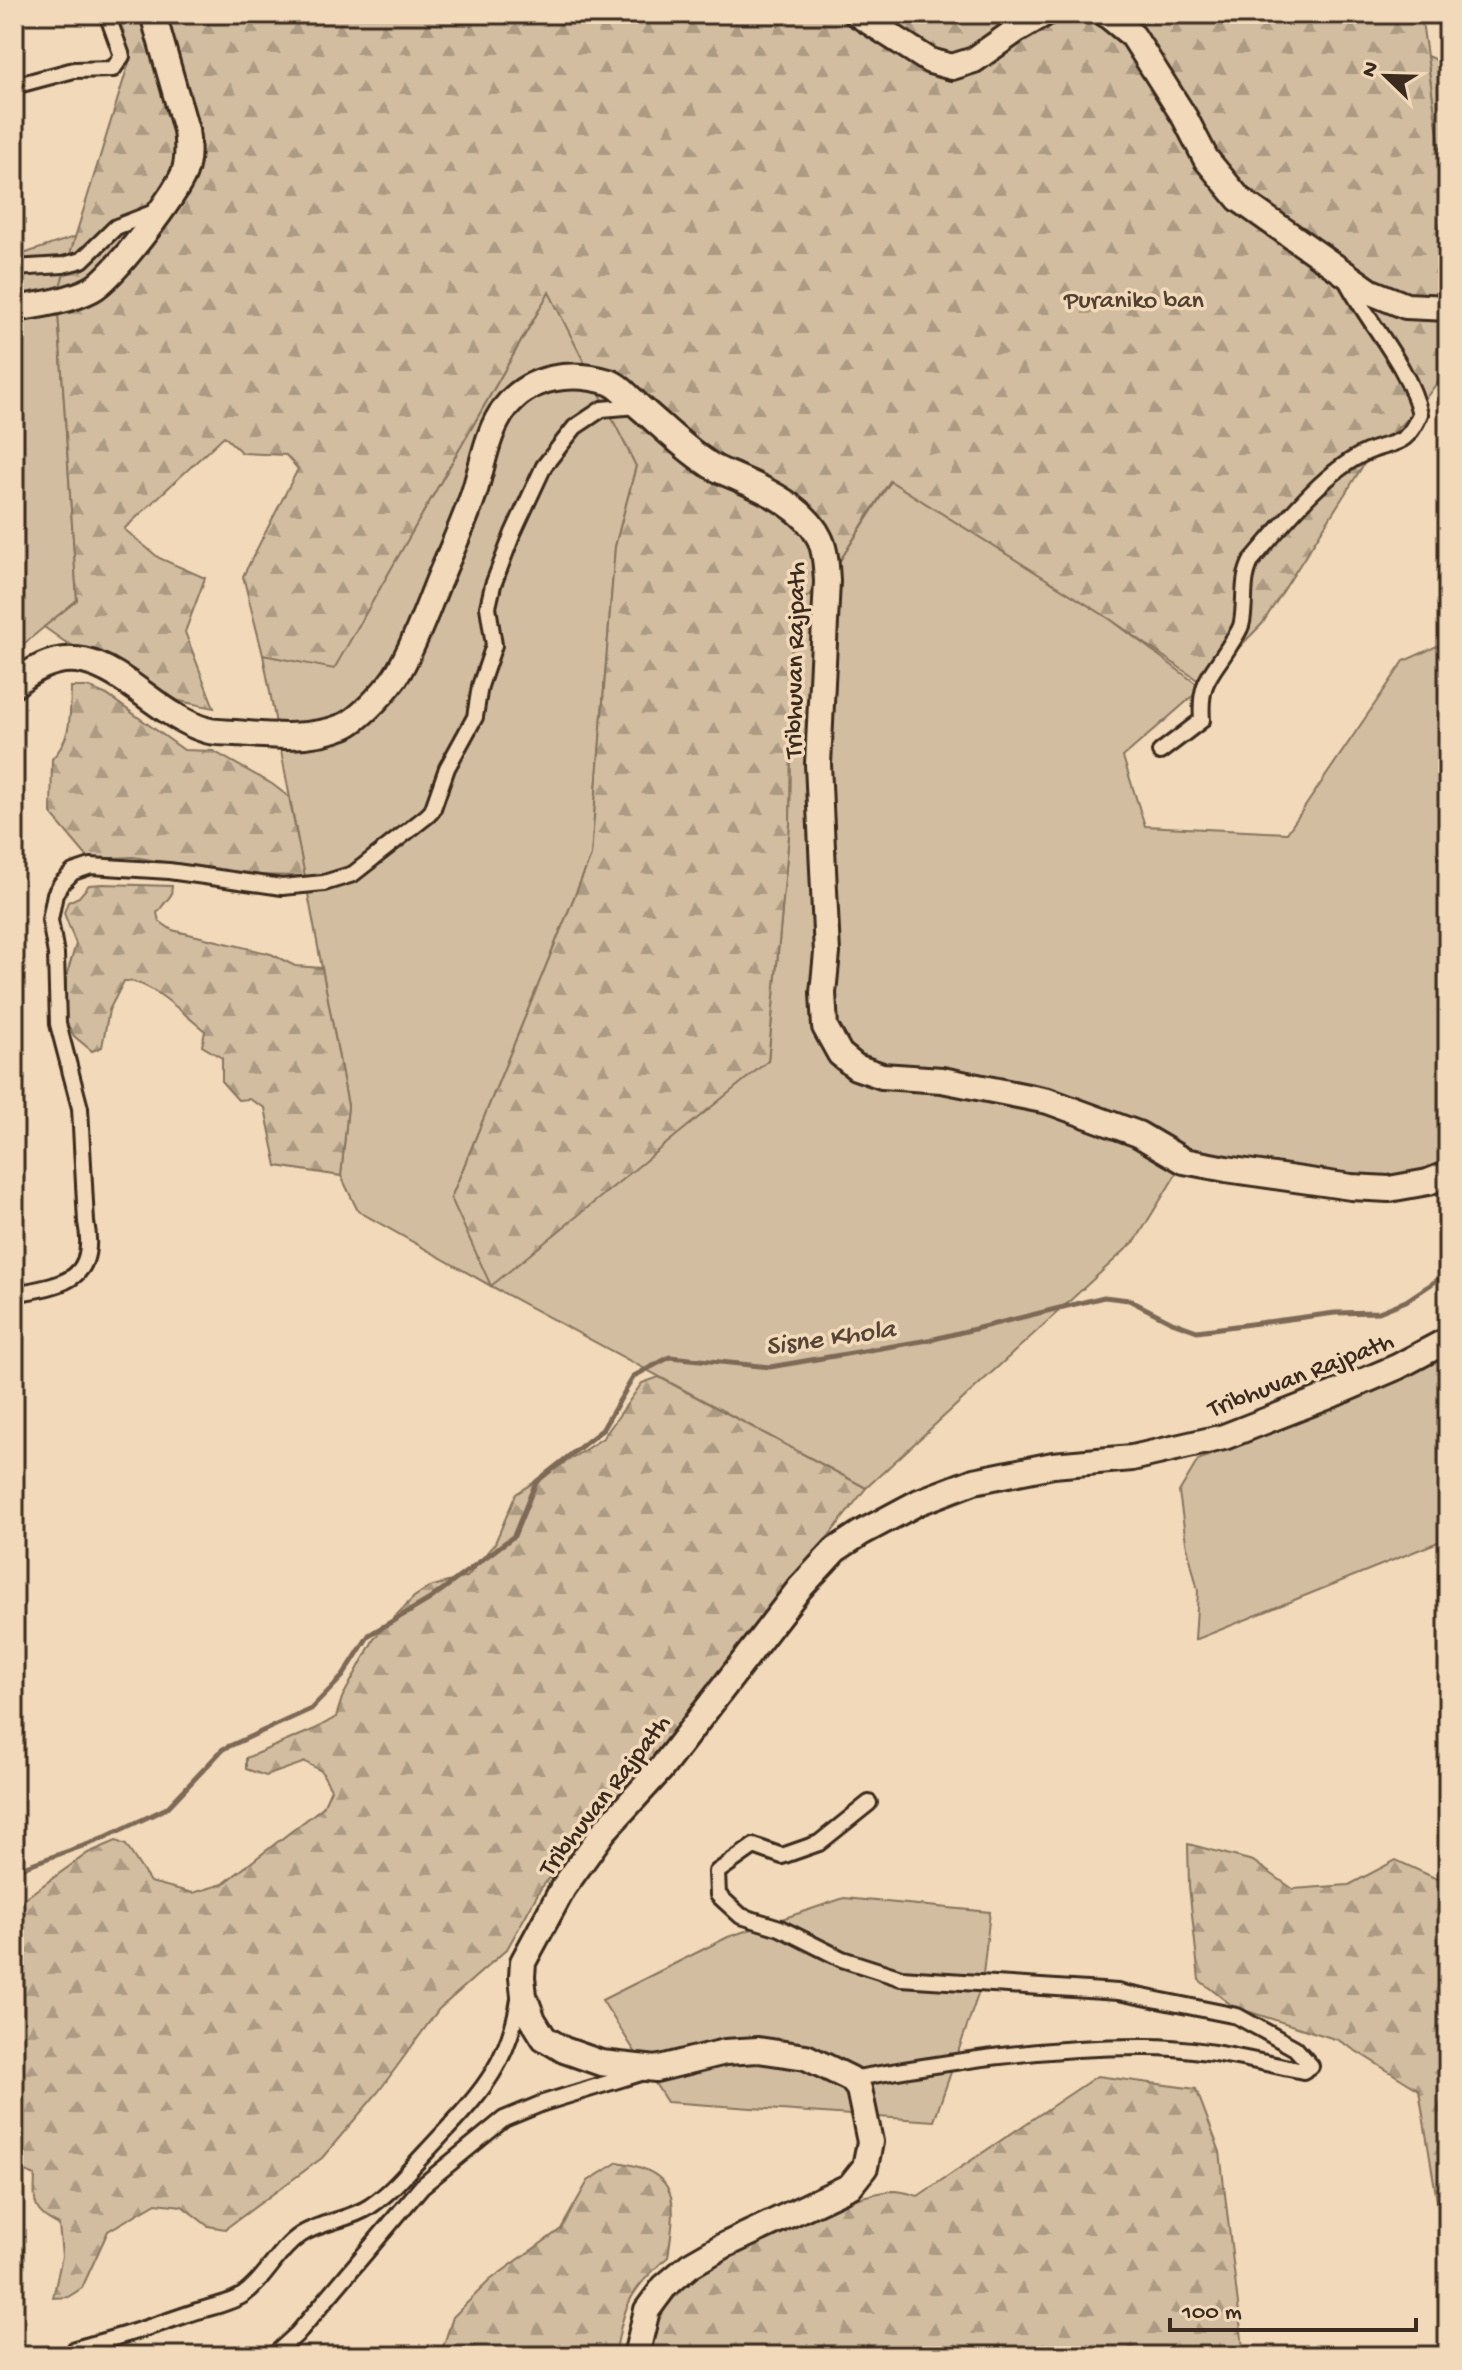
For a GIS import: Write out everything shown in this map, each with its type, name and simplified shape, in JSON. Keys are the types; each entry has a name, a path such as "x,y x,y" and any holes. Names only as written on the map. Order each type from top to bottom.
{"highway":[{"path":"14,309 92,289 109,277 184,174 189,149 153,14"},
{"path":"857,14 930,61 952,67 974,60 1044,14"},
{"path":"1106,14 1133,36 1185,118 1206,159 1239,199 1371,292 1406,306 1448,308"},
{"name":"Tribhuvan Rajpath","path":"14,685 30,671 54,662 75,661 97,665 120,676 173,714 206,731 290,736 312,735 346,725 370,705 398,673 468,509 493,430 505,408 523,390 548,379 576,375 613,383 708,464 772,493 804,519 819,537 825,552 827,581 818,764 827,953 823,993 825,1027 840,1054 856,1067 882,1076 942,1080 1048,1101 1138,1134 1184,1161 1351,1187 1389,1189 1428,1182 1448,1174"},
{"name":"Tribhuvan Rajpath","path":"522,1977 523,1962 547,1915 604,1831 660,1770 799,1589 835,1550 899,1512 941,1492 974,1481 1053,1465 1132,1458 1224,1437 1370,1379 1448,1340"},
{"path":"522,1977 530,2013 544,2038 564,2050 601,2063 656,2069 725,2052 758,2050 806,2057 838,2070 859,2089 869,2133 868,2159 862,2174 842,2191 723,2246 676,2276 654,2298 647,2310 636,2356"}],"street":[{"path":"14,86 74,70 113,69 122,56 107,14"},
{"path":"14,268 63,265 82,260 116,227 161,209"},
{"path":"1160,752 1202,720 1201,703 1207,677 1242,625 1247,569 1252,560 1304,500 1326,480 1367,452 1395,445 1412,432 1420,414 1410,383 1356,302 1342,272"},
{"path":"14,1294 59,1286 72,1279 85,1263 89,1240 80,1108 58,1024 56,954 50,920 55,894 61,884 73,872 91,866 169,871 282,887 324,883 353,874 427,816 432,811 447,768 475,717 480,686 494,645 488,607 493,585 544,466 575,427 602,409 637,406"},
{"path":"851,2079 963,2060 1143,2046 1221,2054 1303,2071 1311,2066 1295,2048 1237,2016 1118,1992 901,1978 842,1959 780,1928 741,1916 718,1895 717,1872 754,1846 782,1856 819,1843 869,1803"},
{"path":"75,2349 241,2297 263,2278 293,2240 309,2230 369,2207 406,2175 481,2093 509,2042 522,1977"},
{"path":"273,2356 297,2334 422,2186 504,2119 543,2103 656,2069"},
{"path":"406,2175 410,2185 422,2186"}],"green space":[{"name":"Puraniko ban","path":"115,14 1421,14 1448,205 1448,368 1425,399 1364,464 1262,624 1203,684 1110,619 890,481 827,581 792,608 790,824 768,1061 491,1286 451,1198 591,856 615,547 636,466 549,292 334,669 263,655 243,576 298,469 286,455 242,453 224,436 124,529 159,558 205,578 185,632 214,708 179,701 119,667 65,642 44,627 77,600 57,296 130,59"},
{"path":"1427,56 1448,65 1448,207"},
{"path":"77,236 57,296 77,600 14,652 14,257"},
{"path":"550,291 636,466 615,547 591,856 451,1198 768,1061 790,824 792,608 827,581 891,481 1110,619 1202,688 1123,757 1145,826 1287,833 1404,661 1448,641 1448,1160 1398,1178 1361,1178 1184,1161 1136,1240 866,1488 358,1211 341,1176 348,1106 263,655 334,668"},
{"path":"71,687 88,687 107,695 184,750 213,751 289,797 305,876 245,875 133,857 89,859 51,814 52,759 67,734"},
{"path":"89,885 172,886 171,895 157,913 159,921 172,930 271,954 295,966 322,968 348,1106 341,1176 277,1166 265,1108 249,1099 238,1100 222,1082 222,1058 202,1046 205,1031 145,986 124,981 109,1010 102,1047 92,1051 74,1036 65,1020 66,977 76,944 64,913 68,902 79,897"},
{"path":"1448,1350 1448,1538 1195,1640 1198,1591 1186,1542 1179,1492 1198,1460 1356,1398"},
{"path":"659,1377 866,1488 709,1690 541,1888 507,1949 439,2009 379,2091 322,2158 225,2229 208,2226 182,2206 156,2203 108,2231 82,2288 68,2297 53,2298 62,2256 59,2225 44,2216 36,2206 35,2176 14,2167 14,1902 21,1901 88,1853 116,1841 126,1845 150,1882 193,1893 223,1884 323,1807 331,1789 321,1771 305,1762 266,1776 246,1769 246,1758 336,1717 342,1698 375,1637 414,1597 429,1587 467,1577 495,1543 516,1494 603,1438 642,1383"},
{"path":"1188,1844 1253,1861 1293,1889 1349,1885 1396,1860 1448,1884 1448,2269 1419,2090 1338,2040 1234,2007 1199,1980"},
{"path":"844,1898 990,1912 982,1983 934,2121 667,2102 602,2000 728,1937"},
{"path":"1097,2076 1196,2089 1220,2152 1244,2356 646,2356 662,2314 685,2286 701,2273 756,2242 852,2200 894,2191 918,2196"},
{"path":"618,2162 639,2167 664,2183 670,2193 673,2221 668,2257 644,2280 630,2300 621,2324 615,2356 440,2356 453,2317 490,2280 561,2229 588,2181"}],"waterway":[{"name":"Sisne Khola","path":"14,1870 97,1841 167,1808 223,1749 311,1709 343,1676 369,1635 430,1599 514,1536 536,1482 602,1430 634,1376 670,1357 770,1367 934,1339 1104,1297 1129,1300 1197,1331 1335,1313 1379,1312 1406,1301 1448,1273"}]}
